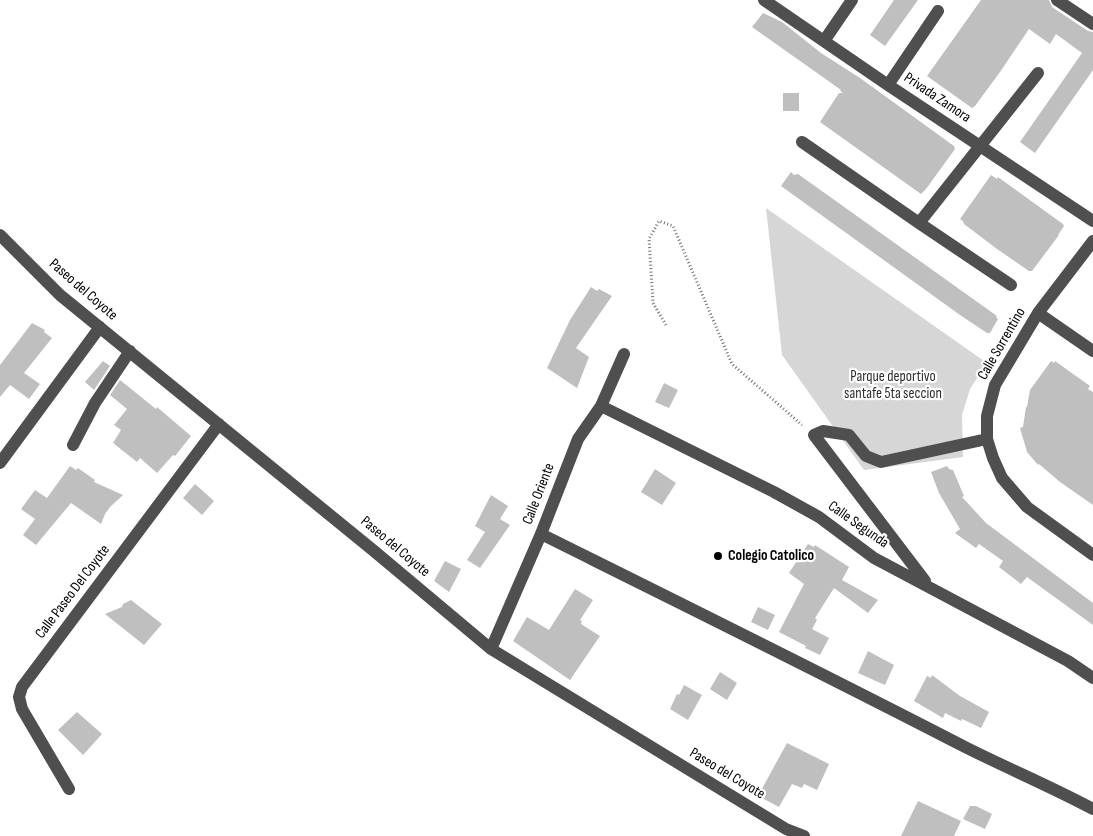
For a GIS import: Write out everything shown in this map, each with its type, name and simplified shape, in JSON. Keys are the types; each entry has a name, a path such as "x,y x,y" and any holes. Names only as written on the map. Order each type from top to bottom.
{"street":[{"name":"Privada Zamora","path":"764,0 1093,221"},
{"path":"824,41 852,0"},
{"path":"1057,0 1093,24"},
{"path":"888,85 938,11"},
{"path":"919,224 1038,73"},
{"path":"802,142 919,224 1011,285"},
{"name":"Paseo del Coyote","path":"0,235 60,295 491,649 786,833 804,836"},
{"name":"Calle Sorrentino","path":"1093,240 1038,313 995,385 988,416 988,439 992,458 1002,478 1027,507 1093,555"},
{"path":"1038,313 1093,351"},
{"path":"0,463 100,327"},
{"path":"74,445 95,403 130,352"},
{"name":"Calle Oriente","path":"491,649 541,534 578,439 601,406 624,354"},
{"name":"Calle Segunda","path":"601,406 774,492 819,517 874,558 1068,661 1093,678"},
{"name":"Calle Paseo Del Coyote","path":"69,789 22,709 19,697 22,687 219,424"},
{"path":"928,586 814,435 823,431 849,435 866,456 881,462 988,439"},
{"path":"541,534 834,679 993,761 1068,795 1093,810"}],"path":[{"path":"666,325 653,303 649,239 659,221 673,226 732,364 814,435"}],"green space":[{"name":"Parque deportivo santafe 5ta seccion","path":"766,208 987,363 970,389 962,415 963,457 864,470 782,355"}],"building":[{"path":"894,0 918,0 885,46 870,35"},
{"path":"981,0 1049,0 1052,7 1088,31 1093,32 1093,70 1035,153 1020,142 1082,53 1056,34 1050,44 1029,29 1000,72 972,108 927,76"},
{"path":"763,13 782,22 821,53 860,78 954,146 955,149 921,194 820,122 839,93 843,93 752,27"},
{"path":"783,93 799,93 799,111 783,111"},
{"path":"791,172 794,175 798,174 997,316 998,319 990,333 987,333 960,315 781,186"},
{"path":"991,175 997,179 998,177 1064,226 1032,271 1029,271 997,249 960,219"},
{"path":"591,287 612,296 576,348 589,357 577,388 547,368 570,320"},
{"path":"32,323 45,330 44,332 52,338 24,373 40,384 29,399 10,385 0,397 0,365"},
{"path":"103,361 110,366 94,390 85,382"},
{"path":"1051,361 1054,363 1055,361 1090,386 1088,389 1093,392 1093,505 1038,465 1027,452 1020,428 1023,427 1030,390"},
{"path":"120,380 156,409 157,407 191,436 175,456 173,455 157,473 140,458 137,462 113,443 121,430 114,425 127,409 110,395"},
{"path":"664,383 678,390 669,408 655,402"},
{"path":"70,466 76,470 78,468 95,480 94,482 123,495 110,507 101,524 71,503 36,545 23,535 35,519 21,509 35,490 47,498"},
{"path":"947,466 953,470 964,496 962,497 986,523 1093,603 1093,625 1027,577 1021,584 999,567 1003,561 979,544 976,548 955,533 960,529 939,493 931,472"},
{"path":"655,469 676,483 662,505 641,492"},
{"path":"195,484 214,501 202,515 183,498"},
{"path":"491,495 508,506 500,519 510,525 480,568 467,560 485,532 475,526"},
{"path":"808,544 814,547 815,545 849,567 842,580 878,600 868,613 834,588 815,618 817,620 812,629 829,638 820,655 779,632 804,584 789,573"},
{"path":"445,561 461,569 449,592 434,581"},
{"path":"575,589 593,600 580,620 582,621 581,624 600,636 570,680 513,641 527,617 549,630"},
{"path":"131,600 162,624 144,645 105,614 122,607 123,604"},
{"path":"758,607 775,615 768,630 751,622"},
{"path":"868,651 894,665 885,685 858,673"},
{"path":"720,672 737,683 727,700 710,689"},
{"path":"932,675 960,696 989,712 981,728 945,713 943,718 914,701 927,676 931,678"},
{"path":"684,685 702,695 688,720 670,709 677,694 679,695"},
{"path":"77,712 102,734 83,755 58,730"},
{"path":"787,743 829,764 817,790 804,784 802,788 792,784 779,807 758,796"},
{"path":"918,801 961,821 954,836 901,836"},
{"path":"970,806 976,806 992,814 985,829 963,819"}],"place":[{"name":"Colegio Catolico","path":"718,556"}]}
